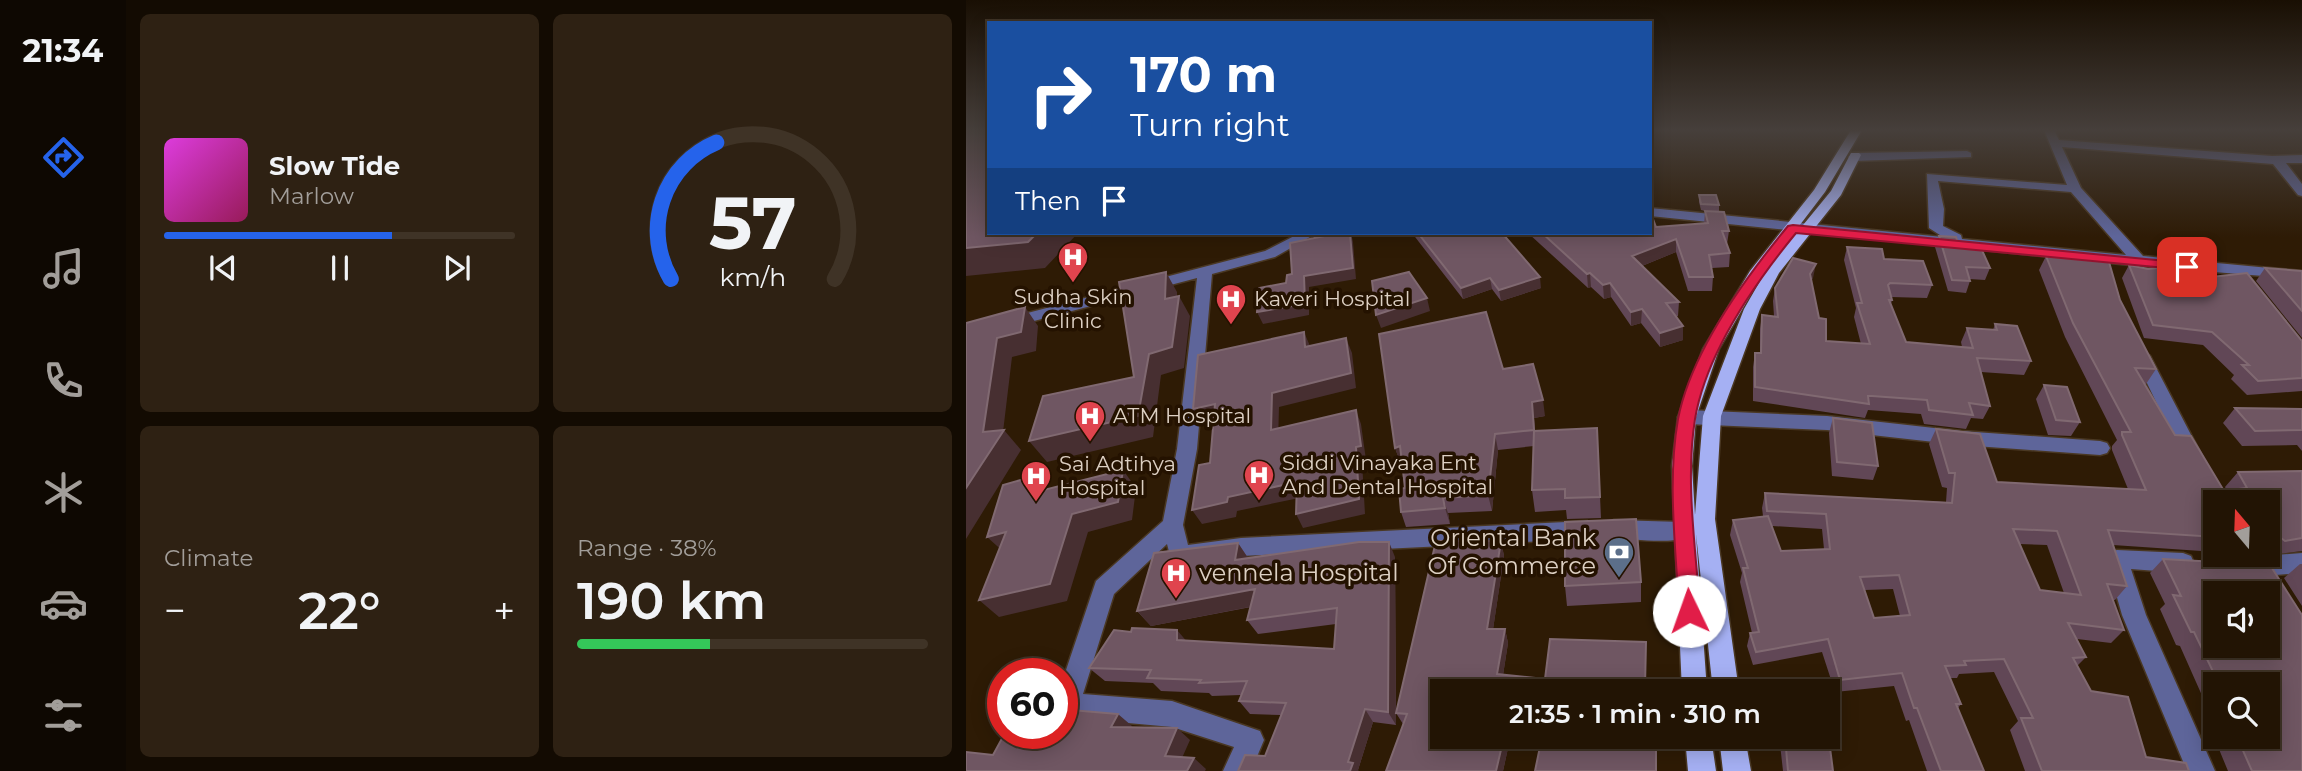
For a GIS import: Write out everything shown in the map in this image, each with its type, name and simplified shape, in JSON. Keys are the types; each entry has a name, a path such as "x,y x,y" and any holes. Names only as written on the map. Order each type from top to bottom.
{"main road":[{"path":"1725,679 1705,519 1712,416 1752,309 1837,166"},
{"path":"1692,679 1682,466 1687,417 1711,349 1758,271 1837,192 1850,166"},
{"path":"1699,749 1702,771"},
{"path":"1734,749 1737,771"}],"street":[{"path":"2066,166 2076,188 2140,262"},
{"path":"2281,166 2302,192"},
{"path":"1965,243 1936,228 1937,209 1931,177 2076,188"},
{"path":"1652,212 2140,262 2302,275"},
{"path":"966,334 1270,254 1306,235"},
{"path":"2107,258 2109,280"},
{"path":"2236,270 2251,289"},
{"path":"1205,272 1187,449 1173,525 1180,556 1241,547 1630,528 1685,531 1705,519"},
{"path":"2133,339 2199,469"},
{"path":"1687,417 1827,423 1961,438 2100,447"},
{"path":"1173,525 1104,588 1067,706 1172,714 1251,740 1237,771"},
{"path":"2201,771 2134,615 2117,559 2203,564"},
{"path":"2280,562 2302,563"}],"building":[{"path":"966,166 987,166 987,235 1035,235 1028,242 966,248"},
{"path":"1699,195 1716,195 1719,205 1701,204"},
{"path":"1705,211 1724,212 1729,231 1722,231 1730,253 1709,255 1713,277 1689,277 1676,239 1632,256 1679,302 1666,303 1683,326 1660,333 1642,309 1631,312 1610,283 1603,285 1590,273 1587,274 1544,235 1652,235 1652,216 1656,227 1708,223"},
{"path":"1329,235 1350,235 1353,268 1304,276 1305,304 1257,312 1259,288 1286,283 1287,275 1292,274 1290,243"},
{"path":"1420,235 1504,235 1540,277 1499,290 1490,278 1461,288"},
{"path":"1939,236 1956,237 1959,246 1981,248 1990,268 1966,267 1970,281 1952,280"},
{"path":"1847,247 1882,249 1884,259 1923,261 1932,285 1888,285 1892,300 1889,300 1906,342 1973,348 1967,328 1997,330 1995,324 2017,326 2031,361 1977,358 1990,406 1969,403 1973,415 1929,410 1927,400 1868,396 1869,404 1755,387 1755,353 1761,353 1762,315 1778,317 1775,288 1793,258 1816,264 1810,274 1819,318 1826,319 1826,341 1870,344 1857,303 1862,303"},
{"path":"2046,256 2109,262 2120,300 2156,369 2135,368 2175,435 2191,436 2223,490 2203,490 2203,536 2108,530 2127,586 2107,584 2124,630 2068,623 2086,657 2073,658 2091,691 2128,697 2146,757 2186,763 2189,771 2042,771 2021,718 2033,718 2004,659 1964,661 1966,665 1945,666 1961,704 1956,704 1984,771 1941,771 1902,673 1840,680 1828,639 1756,652 1750,633 1759,632 1743,568 1748,568 1733,520 1768,516 1781,551 1830,549 1826,514 1767,511 1765,493 1952,503 1955,473 1949,473 1936,429 1980,434 1997,482 2146,490 2122,435 2122,432 2131,432 2073,323","holes":["2013,529 2057,531 2081,595 2040,590","1899,575 1910,615 1874,618 1860,577"]},
{"path":"2129,265 2148,269 2169,267 2184,280 2247,273 2302,341 2302,378 2258,381 2242,365 2249,365 2212,332 2153,325"},
{"path":"2265,268 2302,271 2302,311"},
{"path":"1166,272 1165,299 1179,296 1172,347 1149,354 1138,416 1029,441 1043,396 1134,377 1119,282"},
{"path":"1409,272 1427,298 1376,315 1372,281"},
{"path":"1025,307 1021,332 997,338 983,432 1004,430 966,488 966,323"},
{"path":"1486,312 1503,369 1533,364 1543,400 1532,402 1534,430 1495,434 1488,495 1443,498 1445,508 1401,512 1399,489 1405,488 1400,446 1395,448 1379,334"},
{"path":"1304,332 1305,347 1346,338 1351,373 1272,393 1271,430 1356,410 1361,446 1356,447 1359,499 1296,514 1297,482 1228,497 1227,502 1192,510 1199,465 1210,463 1215,404 1193,409 1198,355"},
{"path":"2044,385 2067,387 2080,422 2056,420"},
{"path":"2235,408 2302,409 2302,430 2255,431"},
{"path":"1833,418 1872,423 1878,466 1837,462"},
{"path":"1597,428 1600,497 1565,498 1565,489 1532,490 1534,431"},
{"path":"1123,470 1118,502 1072,514 1050,584 979,600 1006,532 987,537 1003,485 1035,476 1032,493"},
{"path":"2302,471 2302,538 2285,541 2281,538 2280,490 2231,490 2247,488 2238,472"},
{"path":"1636,519 1641,582 1565,586 1565,522"},
{"path":"1436,541 1501,541 1487,629 1505,629 1497,674 1545,679 1430,679 1430,749 1501,749 1496,771 1386,771 1407,714 1396,713"},
{"path":"1359,542 1389,542 1388,712 1365,709 1348,762 1353,763 1350,771 1238,771 1245,755 1265,756 1286,703 1239,701 1247,681 1199,683 1201,680 1147,678 1151,670 1089,668 1114,630 1131,632 1132,628 1177,630 1177,640 1334,649 1337,608 1247,620 1255,589 1137,611 1154,553 1238,543 1235,560"},
{"path":"2163,559 2203,561 2203,567 2271,567 2302,615 2302,771 2252,771 2242,749 2280,749 2280,672 2213,672 2206,658 2280,658 2280,581 2203,581 2203,651 2173,595 2181,596"},
{"path":"1550,639 1646,642 1645,679 1545,679"},
{"path":"1078,711 1118,714 1111,727 1177,728 1165,756 1194,758 1187,771 966,771 966,752 993,755 996,749 1078,749"},
{"path":"1540,749 1656,749 1656,771 1535,771"},
{"path":"1786,749 1830,749 1833,771 1788,771"}],"place":[{"name":"Sudha Skin Clinic","path":"1073,284"},
{"name":"Kaveri Hospital","path":"1231,326"},
{"name":"ATM Hospital","path":"1090,443"},
{"name":"Siddi Vinayaka Ent And Dental Hospital","path":"1259,502"},
{"name":"Sai Adtihya Hospital","path":"1036,503"},
{"name":"Oriental Bank Of Commerce","path":"1619,579"},
{"name":"vennela Hospital","path":"1176,600"}],"route":[{"path":"1689,611 1682,466 1687,417 1711,349 1758,271 1793,229 1965,243 2187,267"}]}
